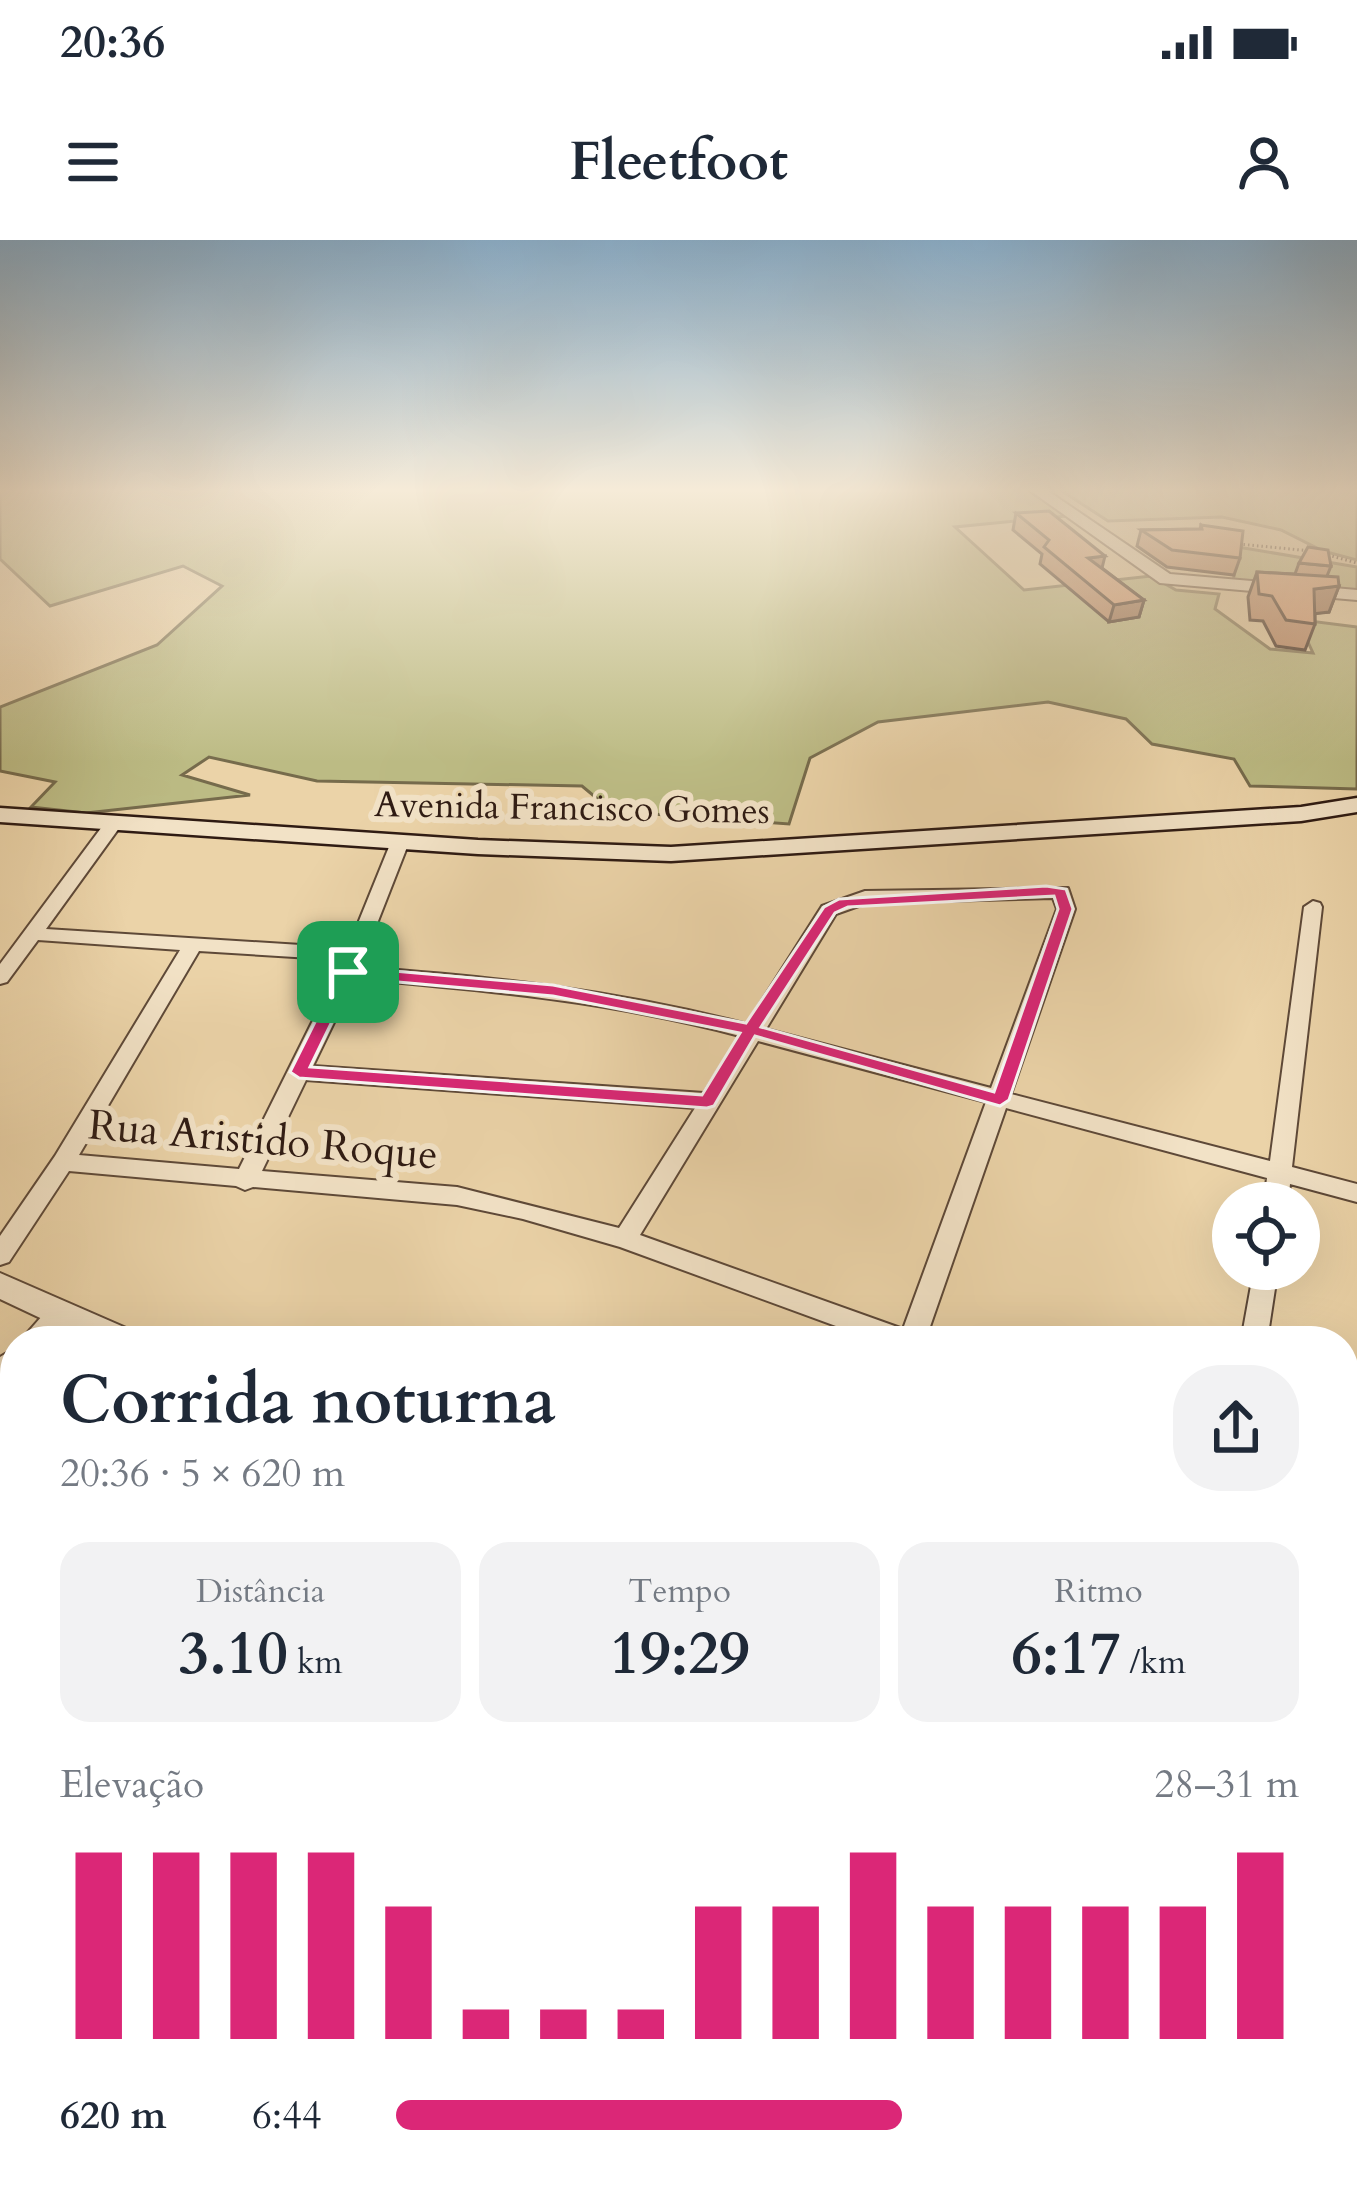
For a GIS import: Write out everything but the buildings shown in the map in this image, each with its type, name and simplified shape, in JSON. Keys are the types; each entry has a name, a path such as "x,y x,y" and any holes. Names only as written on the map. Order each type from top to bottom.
{"main road":[{"name":"Avenida Francisco Gomes","path":"0,815 400,842 671,854 1300,814 1357,805"}],"street":[{"path":"1176,580 1357,595"},
{"path":"0,978 113,824"},
{"path":"245,1181 351,963 400,842"},
{"path":"625,1239 750,1030 830,910 844,902 1061,892 1066,909 915,1326"},
{"path":"1279,1182 1313,907"},
{"path":"32,934 194,944 351,963 521,986 750,1030 1357,1193"},
{"path":"0,1256 64,1162 194,944"},
{"path":"299,1072 707,1102"},
{"name":"Rua Aristido Roque","path":"64,1162 457,1196 625,1239 867,1326"},
{"path":"0,1285 87,1326"},
{"path":"1256,1326 1262,1290"},
{"path":"47,1326 59,1314"}],"shaded area":[{"path":"22,580 137,580 50,606"},
{"path":"210,580 1013,580 1024,590 1158,580 1176,590 1219,594 1215,609 1270,649 1313,653 1302,629 1310,621 1357,627 1357,789 1250,786 1234,759 1152,744 1126,719 1048,702 878,722 810,758 789,824 612,811 582,786 317,781 209,757 182,775 250,795 86,813 31,807 55,782 0,771 0,707 157,645 222,586"},
{"path":"1357,580 1357,591 1233,583"}],"route":[{"path":"348,972 299,1072 707,1102 750,1030 1000,1100 1066,909 1061,892 1046,890 865,897 844,902 830,910 750,1030 656,1007 521,986 348,972"}]}
